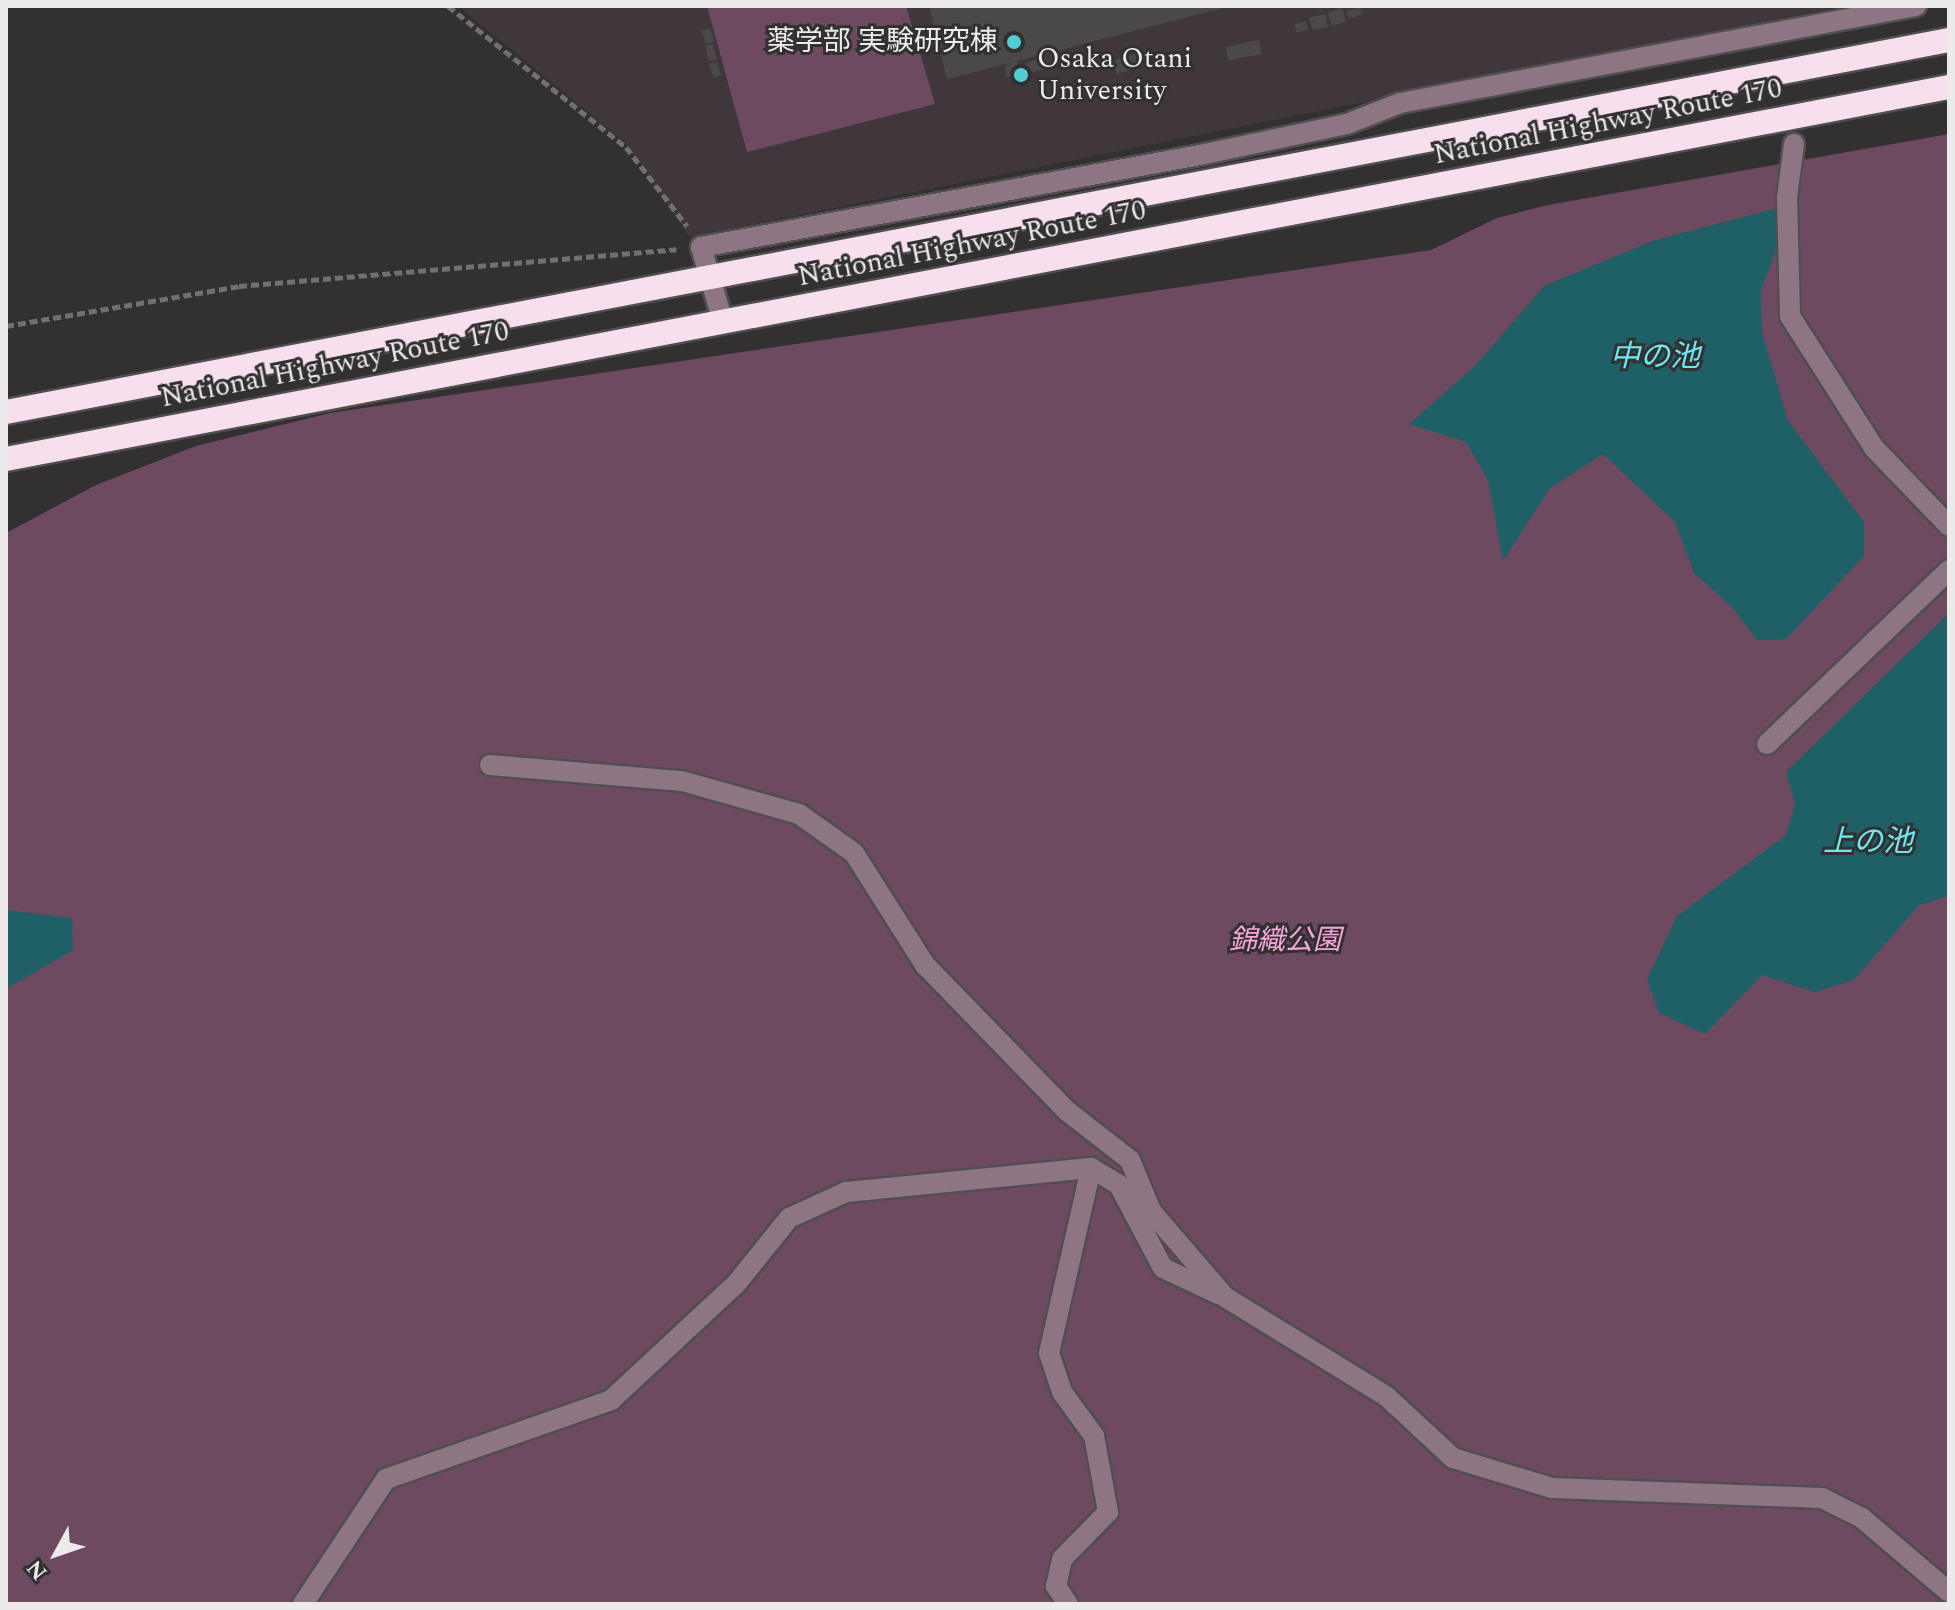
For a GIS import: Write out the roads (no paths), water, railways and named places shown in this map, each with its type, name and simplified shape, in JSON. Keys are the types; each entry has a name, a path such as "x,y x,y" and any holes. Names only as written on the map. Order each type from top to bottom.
{"highway":[{"name":"National Highway Route 170","path":"6,412 1949,40"},
{"name":"National Highway Route 170","path":"6,459 1949,87"}],"street":[{"path":"723,322 701,247 1200,155 1347,124 1400,103 1916,6"},
{"path":"1794,144 1787,198 1790,316 1874,448 1949,526"},
{"path":"1767,744 1949,570"},
{"path":"490,765 682,781 799,814 843,845 854,853 925,965 1067,1111 1130,1160 1151,1211 1225,1297"},
{"path":"1068,1604 1056,1586 1062,1559 1108,1512 1094,1436 1062,1392 1049,1353 1091,1168"},
{"path":"303,1604 386,1479 611,1400 736,1284 789,1218 846,1192 1091,1168 1119,1185 1163,1268 1225,1297 1386,1396 1453,1458 1552,1488 1822,1498 1862,1518 1949,1592"}],"water":[{"name":"中の池","path":"1777,208 1777,248 1761,290 1762,332 1788,421 1864,522 1864,556 1786,639 1757,640 1733,608 1694,573 1675,522 1603,454 1550,488 1503,561 1488,480 1466,442 1409,424 1475,366 1544,286 1652,241"},
{"name":"上の池","path":"1949,613 1949,896 1919,905 1854,980 1815,992 1762,975 1705,1034 1659,1013 1647,980 1677,916 1786,835 1795,804 1786,772"},
{"path":"6,910 72,918 73,950 6,989"}],"place":[{"name":"薬学部 実験研究棟","path":"1014,42"},
{"name":"Osaka Otani University","path":"1021,75"}],"park label":[{"name":"錦織公園","path":"1285,941"}]}
